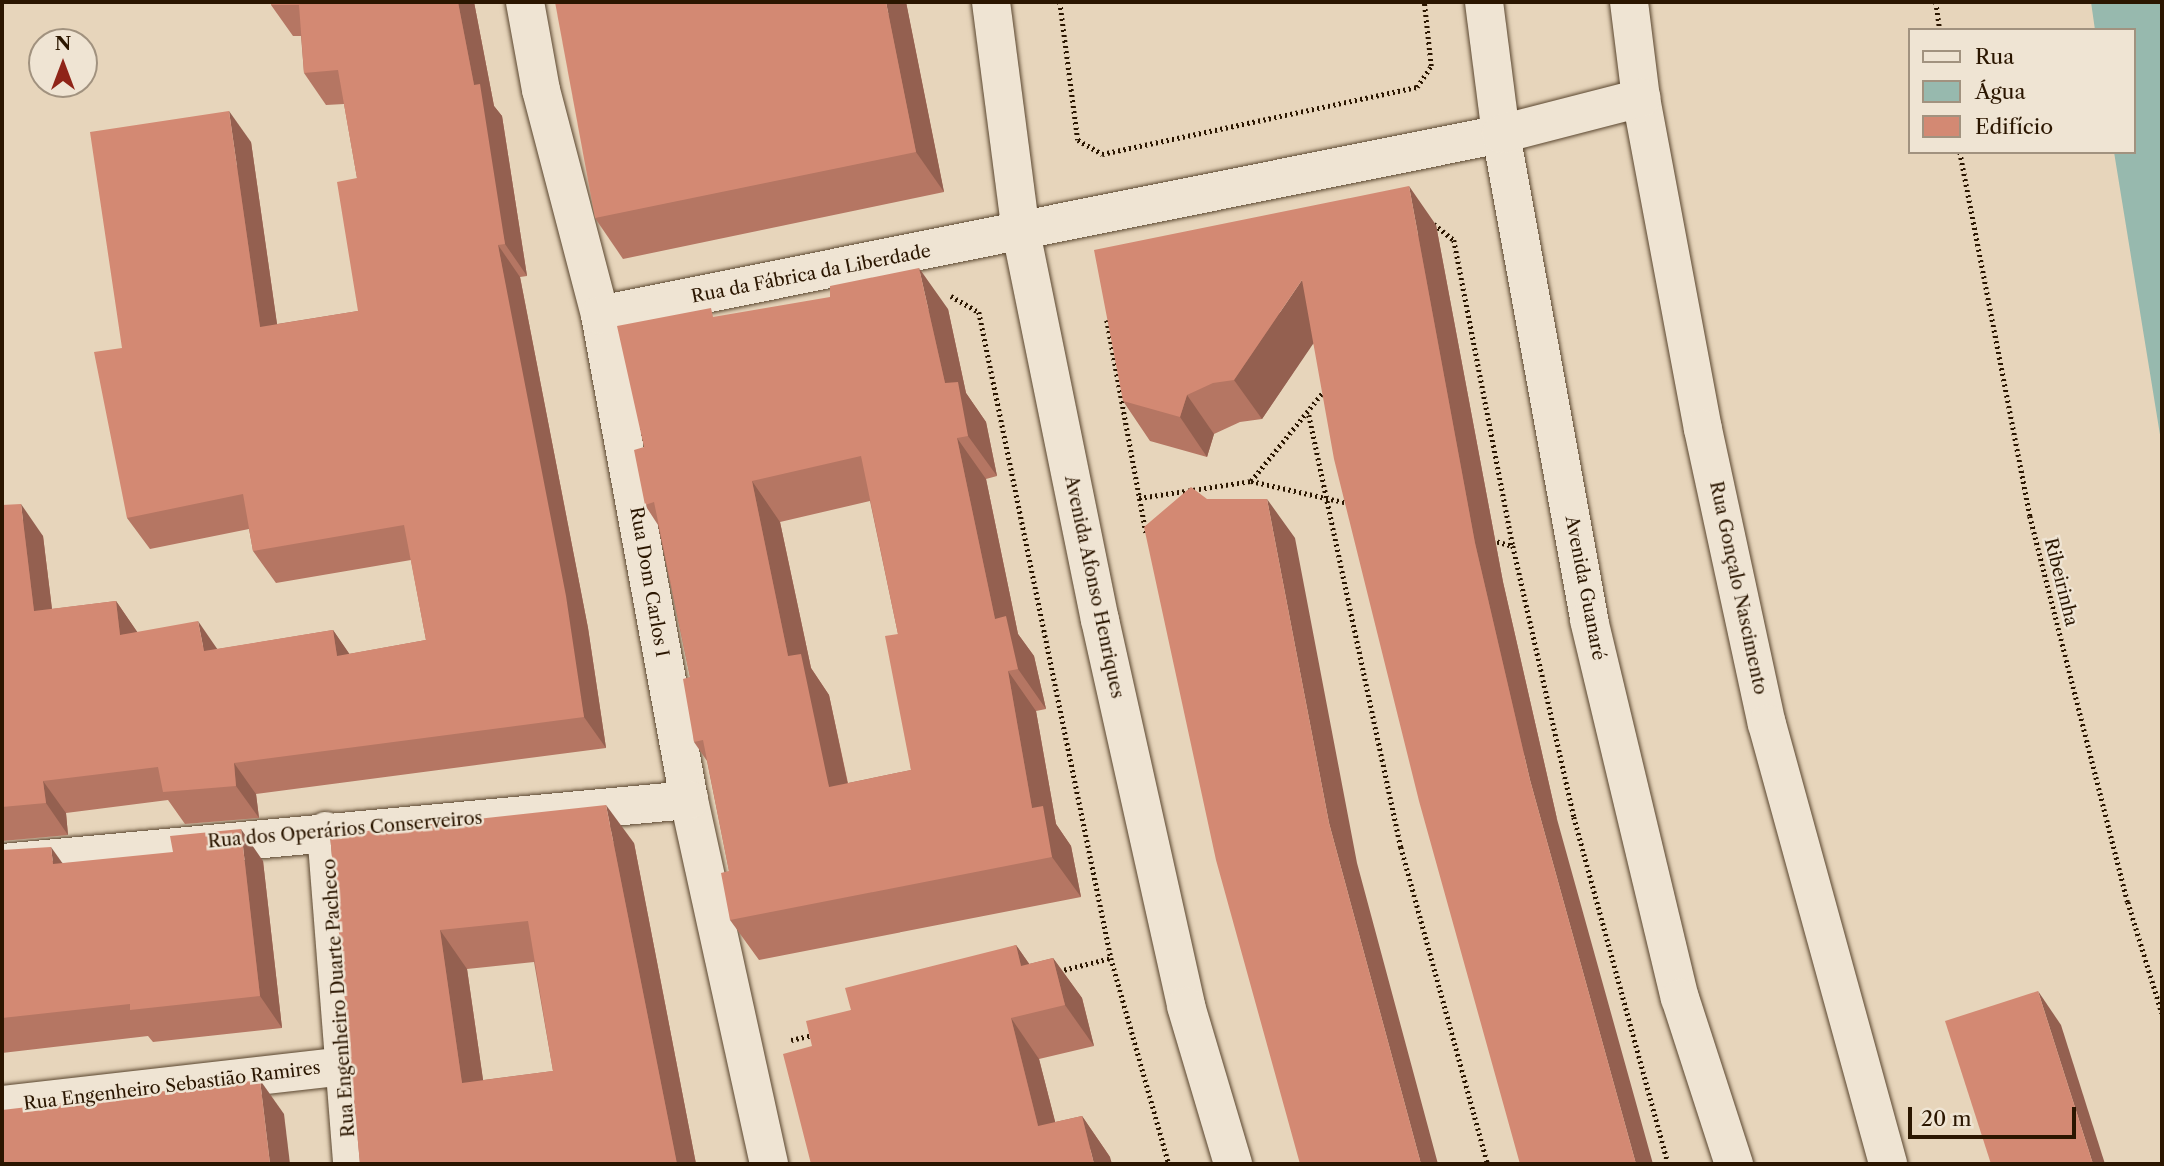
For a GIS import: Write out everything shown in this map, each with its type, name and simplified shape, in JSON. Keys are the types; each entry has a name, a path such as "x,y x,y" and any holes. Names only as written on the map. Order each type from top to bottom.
{"street":[{"name":"Rua Dom Carlos I","path":"524,2 541,90 600,315 689,800 769,1164"},
{"name":"Avenida Afonso Henriques","path":"991,2 1021,232 1186,1006 1233,1164"},
{"name":"Avenida Guanaré","path":"1484,2 1501,134 1589,620 1680,998 1734,1164"},
{"name":"Rua Gonçalo Nascimento","path":"1629,2 1641,98 1703,429 1767,724 1888,1164"},
{"name":"Rua da Fábrica da Liberdade","path":"600,315 1501,134 1641,98"},
{"name":"Rua dos Operários Conserveiros","path":"2,863 326,831 689,800"},
{"name":"Rua Engenheiro Duarte Pacheco","path":"326,831 352,1164"},
{"name":"Rua Engenheiro Sebastião Ramires","path":"2,1105 343,1066"}],"path":[{"path":"1060,2 1078,141 1102,154 1417,86 1432,66 1424,2"},
{"path":"1936,2 1940,28"},
{"name":"Ribeirinha","path":"1960,154 2030,516 2128,902 2162,1013"},
{"path":"1424,222 1435,224 1454,240 1513,546 1574,817 1668,1164"},
{"path":"1428,235 1435,224"},
{"path":"936,298 950,295 979,312 1111,958 1169,1164"},
{"path":"1106,310 1148,538"},
{"path":"1251,481 1309,415 1331,381"},
{"path":"1309,415 1401,847 1488,1164"},
{"path":"1139,498 1251,481 1352,504"},
{"path":"1486,539 1513,546"},
{"path":"1045,975 1111,958"},
{"path":"780,1043 820,1033"}],"water":[{"path":"2091,2 2162,2 2162,447 2114,154 2136,154 2136,28 2095,28"}],"building":[{"path":"271,2 458,2 474,85 480,84 505,244 498,245 566,596 584,717 234,763 236,786 163,792 158,767 43,781 46,803 2,807 2,505 21,504 34,611 116,601 120,635 198,621 204,651 333,630 337,656 426,640 404,525 253,551 243,494 127,518 94,352 122,348 90,132 229,111 260,327 358,311 337,182 357,178 338,70 304,73 299,5 271,5"},
{"path":"555,2 886,2 916,152 595,218"},
{"path":"1409,186 1475,543 1530,780 1636,1164 1520,1164 1419,801 1334,459 1302,280 1234,380 1213,383 1187,395 1180,417 1123,401 1094,250"},
{"path":"919,268 945,383 958,382 968,436 957,438 995,619 1006,616 1018,669 1008,671 1032,808 1043,806 1052,857 730,920 721,873 729,871 703,740 694,742 683,679 690,677 654,502 645,505 634,450 644,447 617,326 711,308 713,317 830,297 830,286","holes":["861,456 898,634 885,636 911,770 829,787 801,654 788,656 752,481"]},
{"path":"1191,487 1207,499 1267,499 1329,823 1421,1164 1300,1164 1216,860 1144,527"},
{"path":"606,805 677,1164 360,1164 330,835","holes":["528,921 553,1071 462,1083 440,930"]},
{"path":"241,829 260,996 130,1010 130,1004 2,1018 2,850 51,847 53,864 173,852 170,836"},
{"path":"1016,945 1021,966 1053,958 1065,1005 1011,1018 1038,1126 1082,1116 1094,1164 811,1164 783,1054 812,1046 806,1021 851,1010 845,988"},
{"path":"2038,991 2093,1164 1991,1164 1945,1021"},
{"path":"260,1080 270,1164 2,1164 2,1110"}]}
